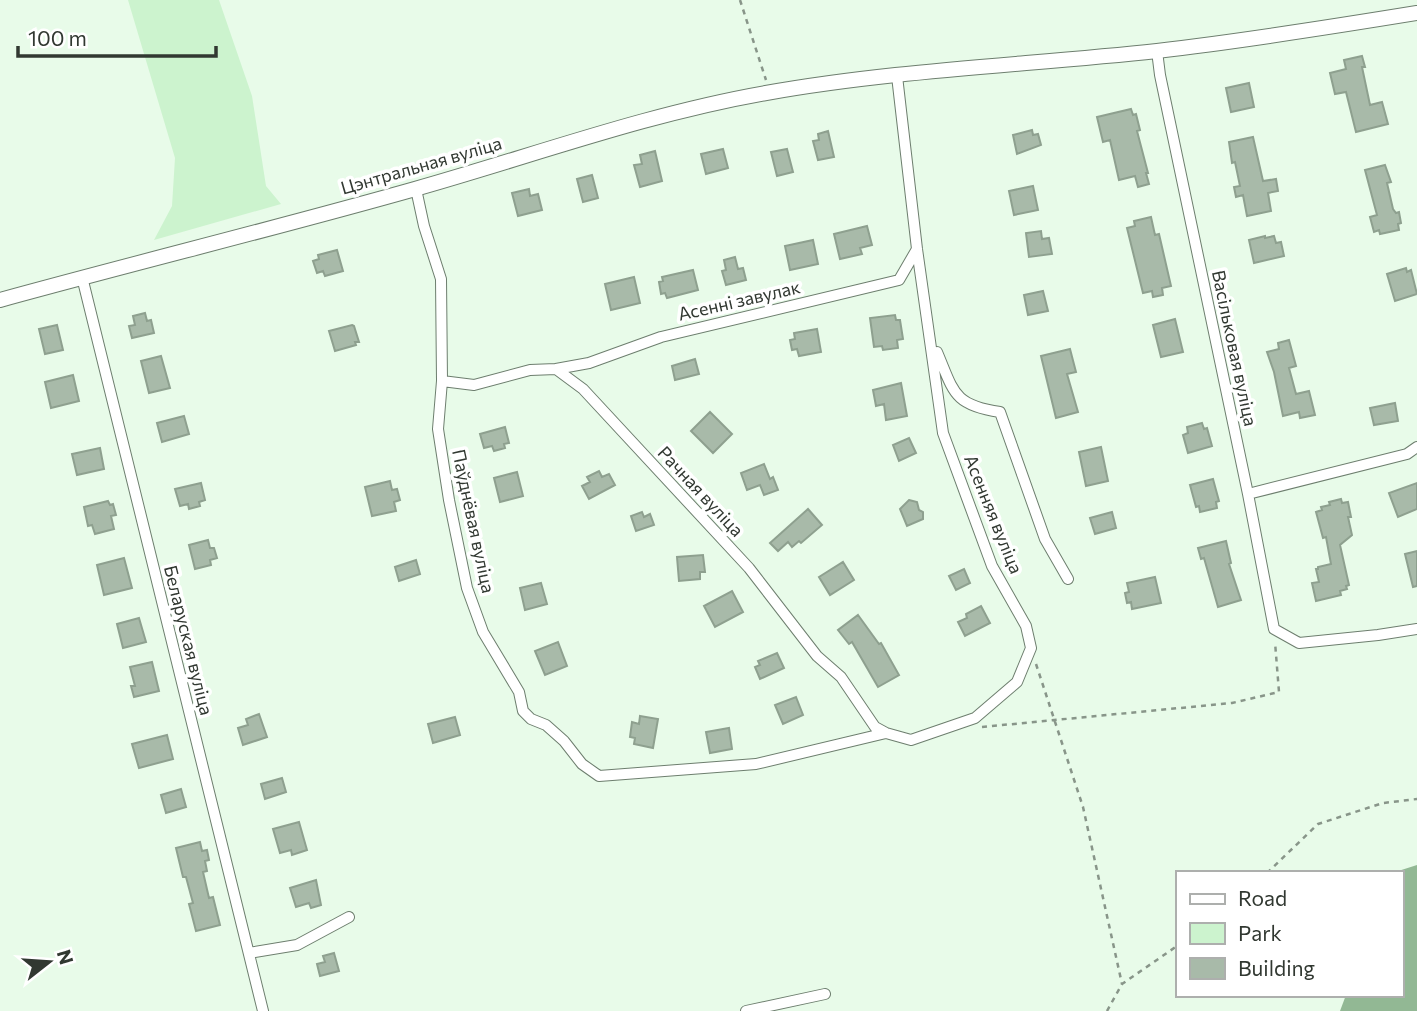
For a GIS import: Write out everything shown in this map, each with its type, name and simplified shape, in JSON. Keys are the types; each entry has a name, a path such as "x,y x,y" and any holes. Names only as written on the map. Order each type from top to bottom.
{"street":[{"name":"Цэнтральная вуліца","path":"0,300 416,188 607,130 698,106 770,92 897,76 1157,51 1276,36 1417,13"},
{"name":"Васільковая вуліца","path":"1157,51 1274,629"},
{"name":"Асенняя вуліца","path":"897,76 917,249 943,433 992,566 1026,625 1031,648"},
{"name":"Паўднёвая вуліца","path":"416,188 424,226 441,279 442,381 438,429 467,588 483,632 519,692 523,711 531,719 547,725 582,764 598,776 756,764 886,733"},
{"name":"Асенні завулак","path":"556,369 589,363 661,337 899,280 917,249"},
{"name":"Беларуская вуліца","path":"82,277 255,952 262,1011"},
{"name":"Асенняя вуліца","path":"931,340 955,395 975,408 1000,412 1045,539 1068,579"},
{"path":"442,381 474,385 530,370 556,369"},
{"name":"Рачная вуліца","path":"556,369 583,389 749,568 817,656 841,677 875,727 886,733"},
{"path":"1248,494 1407,454 1417,447"},
{"path":"1274,629 1299,642 1417,629"},
{"path":"886,733 911,740 976,723 1017,682 1031,648"},
{"path":"255,952 296,945 349,917"},
{"path":"746,1011 825,994"}],"path":[{"path":"740,0 770,92"},
{"path":"976,723 1055,720 1232,703 1279,692 1274,629"},
{"path":"1031,648 1083,807 1122,984"},
{"path":"1269,871 1318,824 1383,803 1417,799"},
{"path":"1107,1011 1122,984 1176,947"}],"green space":[{"path":"128,0 219,0 252,96 266,186 281,204 154,240 172,206 175,158"}],"shaded area":[{"path":"1417,865 1417,1011 1340,1011 1345,997 1403,997 1403,871 1398,871"}],"building":[{"path":"1362,56 1370,105 1382,102 1388,124 1356,132 1346,92 1335,94 1330,73 1346,69 1344,60"},
{"path":"1249,83 1254,107 1231,112 1226,88"},
{"path":"1131,109 1133,115 1136,114 1140,130 1137,131 1149,184 1138,187 1135,176 1119,180 1110,140 1103,142 1097,117"},
{"path":"1032,130 1033,135 1038,134 1041,145 1017,154 1013,135"},
{"path":"828,131 834,157 818,160 813,141 819,140 818,134"},
{"path":"1253,137 1263,181 1276,179 1278,191 1268,193 1271,211 1247,216 1243,195 1236,197 1234,187 1240,186 1235,162 1232,163 1229,142"},
{"path":"723,149 728,168 706,174 701,154"},
{"path":"787,149 793,172 777,176 771,152"},
{"path":"655,151 662,181 640,187 634,165 642,164 640,155"},
{"path":"1385,165 1391,182 1387,183 1393,209 1396,213 1399,212 1401,223 1398,224 1399,230 1380,234 1379,230 1374,232 1370,217 1377,215 1365,170"},
{"path":"592,175 598,198 583,202 577,179"},
{"path":"1033,186 1038,210 1014,215 1009,191"},
{"path":"529,189 530,196 538,194 542,210 518,216 512,193"},
{"path":"1151,217 1155,235 1159,234 1171,286 1162,288 1163,295 1153,297 1152,291 1143,293 1127,228 1135,226 1134,221"},
{"path":"867,226 872,245 860,248 862,254 840,259 834,234"},
{"path":"1041,231 1042,239 1049,238 1052,254 1029,257 1026,233"},
{"path":"1274,236 1276,243 1281,242 1284,256 1254,263 1249,240"},
{"path":"813,240 818,264 790,270 785,246"},
{"path":"337,250 343,271 325,276 323,271 317,273 313,261 319,259 318,255"},
{"path":"735,257 738,269 743,268 746,280 726,285 722,271 726,270 724,260"},
{"path":"1406,268 1407,272 1411,270 1417,294 1395,301 1387,274"},
{"path":"693,270 698,290 667,298 665,293 661,294 659,282 663,281 662,277"},
{"path":"634,277 640,303 611,310 605,284"},
{"path":"1043,291 1048,311 1028,315 1024,295"},
{"path":"145,313 147,321 151,320 154,333 132,338 129,326 135,325 133,316"},
{"path":"895,315 896,320 900,320 903,339 897,340 898,348 883,350 882,346 874,347 870,318"},
{"path":"1175,319 1183,352 1161,357 1153,325"},
{"path":"57,325 63,350 45,354 39,329"},
{"path":"352,325 359,342 335,351 329,331"},
{"path":"817,329 821,352 799,356 797,349 792,350 790,340 795,339 794,333"},
{"path":"1289,340 1296,366 1289,368 1296,394 1309,391 1315,415 1300,418 1299,412 1283,416 1267,352 1279,349 1278,343"},
{"path":"1070,349 1076,372 1067,374 1078,412 1056,418 1041,356"},
{"path":"161,356 170,388 149,393 141,361"},
{"path":"695,359 699,374 675,380 672,366"},
{"path":"73,375 79,401 51,408 45,382"},
{"path":"901,383 907,416 886,420 884,404 876,406 873,390"},
{"path":"1395,403 1398,421 1374,425 1370,408"},
{"path":"710,412 732,434 713,453 691,431"},
{"path":"184,416 189,434 162,442 157,423"},
{"path":"1202,423 1204,429 1207,428 1212,446 1188,453 1183,435 1188,433 1187,427"},
{"path":"505,427 509,443 504,444 505,448 494,451 492,446 484,448 480,434"},
{"path":"909,438 916,453 899,461 893,445"},
{"path":"1101,447 1108,481 1086,486 1079,452"},
{"path":"100,448 104,469 77,475 72,454"},
{"path":"764,464 778,490 764,495 760,485 747,490 741,473"},
{"path":"599,471 602,477 609,474 615,485 589,499 582,486 590,482 587,477"},
{"path":"517,472 523,496 500,502 494,478"},
{"path":"1213,479 1219,501 1216,502 1217,508 1200,512 1190,485"},
{"path":"390,481 392,490 397,489 400,500 394,502 396,511 372,516 365,487"},
{"path":"201,483 205,500 199,502 200,506 189,509 188,504 180,506 175,489"},
{"path":"1417,483 1417,509 1398,517 1389,493"},
{"path":"1341,499 1342,503 1348,502 1351,517 1348,517 1352,535 1340,545 1349,585 1346,586 1347,589 1340,591 1341,595 1316,601 1312,583 1319,582 1316,569 1331,564 1326,537 1323,538 1316,512 1322,510 1321,507 1330,505 1329,502"},
{"path":"909,500 917,502 919,510 923,512 923,519 907,526 900,509"},
{"path":"108,501 110,505 113,504 116,515 111,516 114,529 95,534 92,525 88,526 84,507"},
{"path":"808,509 822,525 801,543 799,541 792,547 788,542 778,551 770,543"},
{"path":"642,512 644,517 650,514 654,525 636,531 631,516"},
{"path":"1112,512 1116,528 1095,534 1090,518"},
{"path":"208,540 217,558 210,560 211,565 195,569 189,545"},
{"path":"1226,541 1231,563 1229,564 1241,600 1218,607 1204,558 1201,559 1198,548"},
{"path":"1417,551 1417,586 1413,587 1405,554"},
{"path":"703,555 705,572 700,572 700,579 679,581 677,557"},
{"path":"124,558 132,588 104,595 97,565"},
{"path":"416,560 420,574 399,581 395,567"},
{"path":"843,562 854,580 830,595 819,577"},
{"path":"964,569 970,583 956,590 949,576"},
{"path":"1155,577 1161,603 1132,609 1131,602 1127,603 1125,593 1129,592 1127,583"},
{"path":"541,583 547,604 525,610 520,588"},
{"path":"732,591 743,612 715,627 704,606"},
{"path":"981,606 990,623 965,636 958,622"},
{"path":"858,615 879,644 881,643 899,675 878,687 852,642 849,644 838,630"},
{"path":"139,618 146,642 123,648 117,624"},
{"path":"558,642 567,666 545,675 535,651"},
{"path":"777,653 784,668 760,679 755,667 760,665 758,661"},
{"path":"152,662 159,691 134,697 131,686 135,686 130,667"},
{"path":"796,697 803,715 783,724 775,705"},
{"path":"259,714 267,737 243,745 238,728 248,725 246,719"},
{"path":"640,716 658,719 653,748 634,744 635,738 630,737 632,722 639,724"},
{"path":"455,717 460,735 433,743 428,724"},
{"path":"729,728 732,749 710,753 706,732"},
{"path":"167,735 173,759 139,768 132,744"},
{"path":"282,778 286,792 265,799 261,784"},
{"path":"181,789 186,807 166,813 161,795"},
{"path":"299,822 307,850 292,855 291,850 280,853 273,829"},
{"path":"200,842 202,851 207,850 207,871 203,872 209,898 213,897 220,925 196,931 189,904 193,903 176,848"},
{"path":"316,880 321,905 311,908 309,903 296,907 290,888"},
{"path":"334,953 339,971 320,976 317,964 325,962 323,956"}]}
